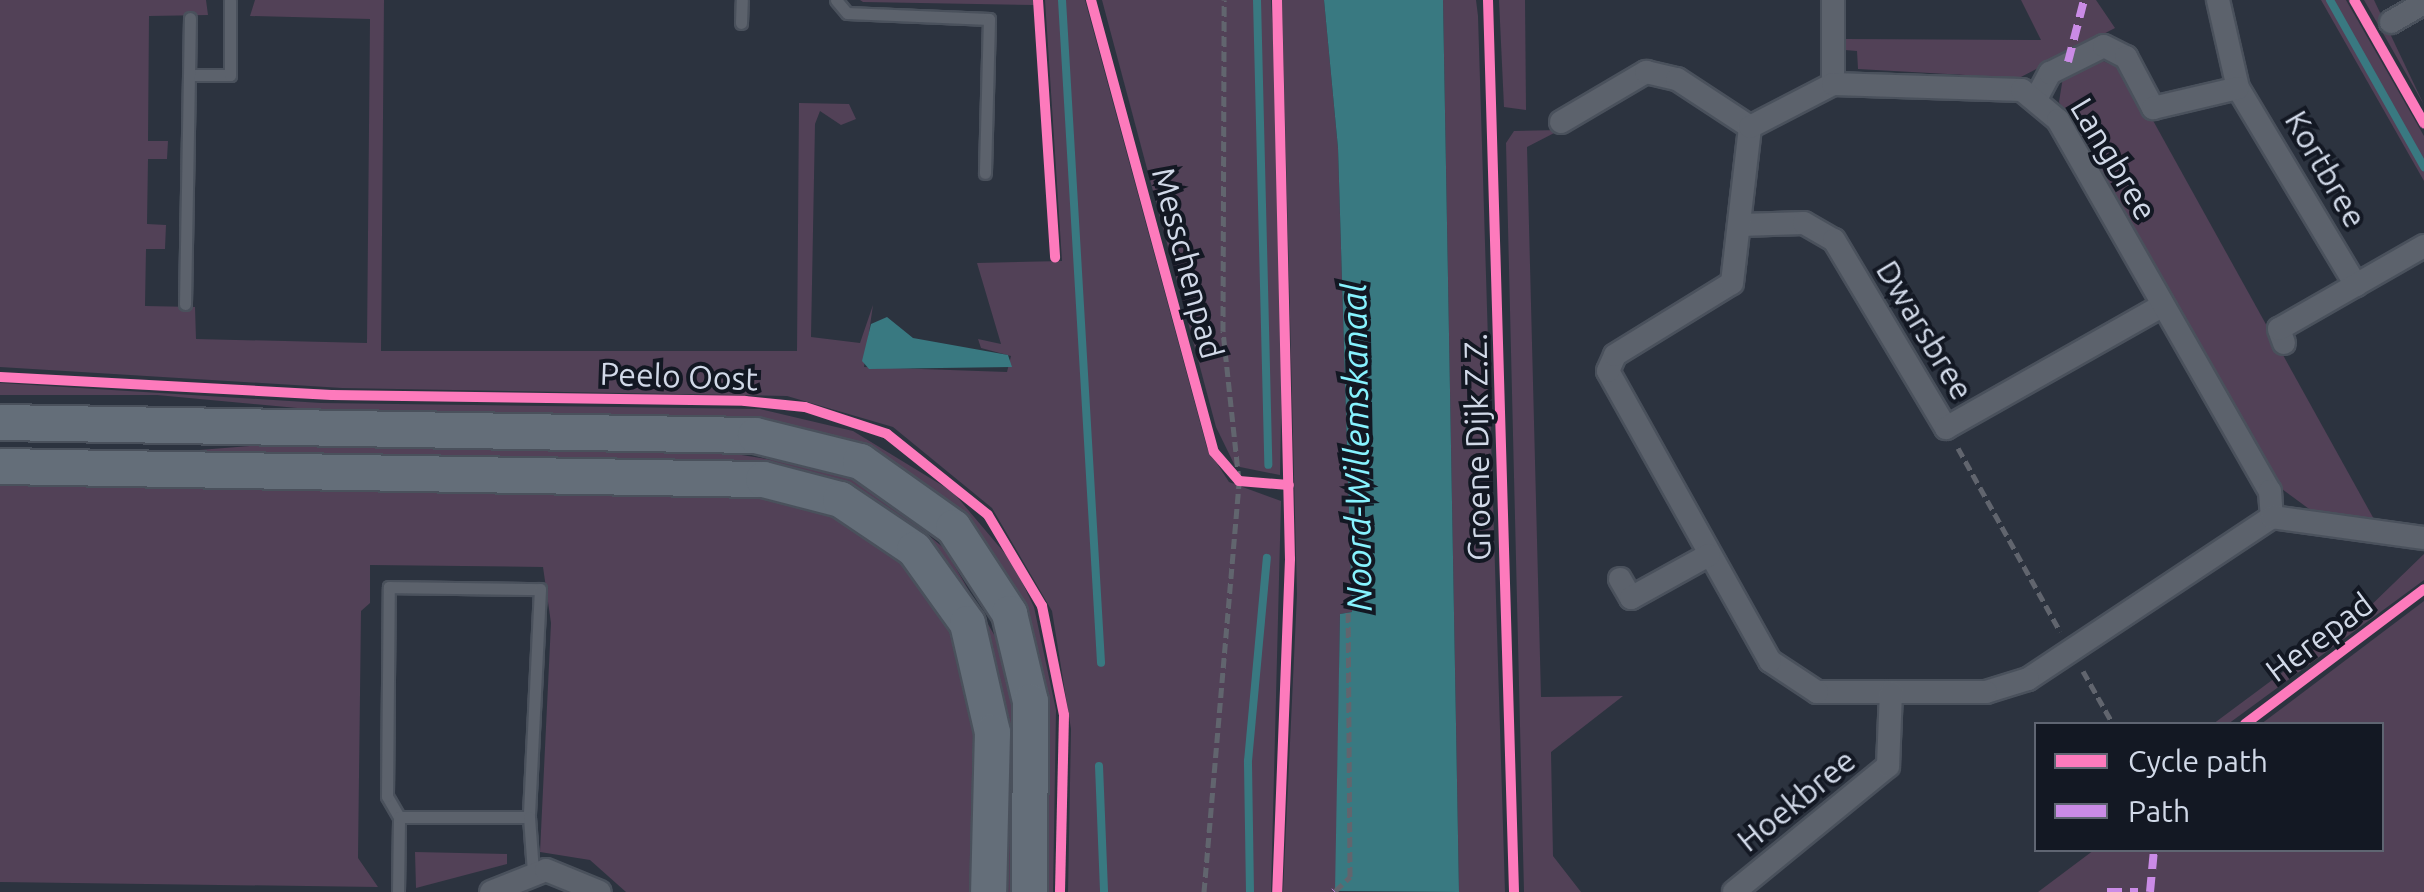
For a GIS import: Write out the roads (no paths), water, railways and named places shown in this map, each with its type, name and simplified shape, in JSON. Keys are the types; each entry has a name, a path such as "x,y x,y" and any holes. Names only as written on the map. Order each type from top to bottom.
{"main road":[{"name":"Peelo Oost","path":"0,422 756,435 860,461 952,527 1009,612 1030,701 1029,892"},
{"path":"0,466 763,479 840,499 914,549 967,622 992,732 988,892"}],"street":[{"path":"1832,84 1833,0"},
{"name":"Kortbree","path":"2218,0 2238,88 2356,285"},
{"path":"2391,22 2424,4"},
{"path":"2036,98 2050,73 2104,46 2126,56 2153,108 2238,88"},
{"path":"1561,122 1646,72 1677,79 1750,127 1732,282 1615,355 1608,371 1708,555 1784,678 1817,692 1986,692 2074,655 2272,518 2424,538"},
{"name":"Langbree","path":"1750,127 1832,84 1979,86 2036,98 2058,120 2270,491 2272,518"},
{"name":"Dwarsbree","path":"1741,224 1804,223 1834,240 1946,428 2162,306"},
{"path":"2284,344 2279,330 2424,246"},
{"path":"1620,579 1631,598 1708,555"},
{"name":"Hoekbree","path":"1734,892 1888,766 1891,692"},
{"path":"491,892 534,872 578,876 600,892"}],"lane":[{"path":"189,76 230,75 230,0"},
{"path":"741,22 742,0"},
{"path":"836,0 847,14 990,19 985,173"},
{"path":"185,304 190,18"},
{"path":"398,892 399,817 388,796 389,587 540,589 529,818 534,872"},
{"path":"399,817 529,818"}],"water":[{"name":"Noord-Willemskanaal","path":"1324,0 1443,0 1459,892 1335,891 1340,614 1352,612 1338,148"},
{"path":"887,317 913,338 1008,355 1012,367 869,369 862,361 871,324"}],"waterway":[{"path":"1062,0 1101,663"},
{"path":"1257,0 1268,465"},
{"path":"2330,0 2424,167"},
{"path":"1250,892 1248,761 1267,558"},
{"path":"1099,766 1104,892"}]}
